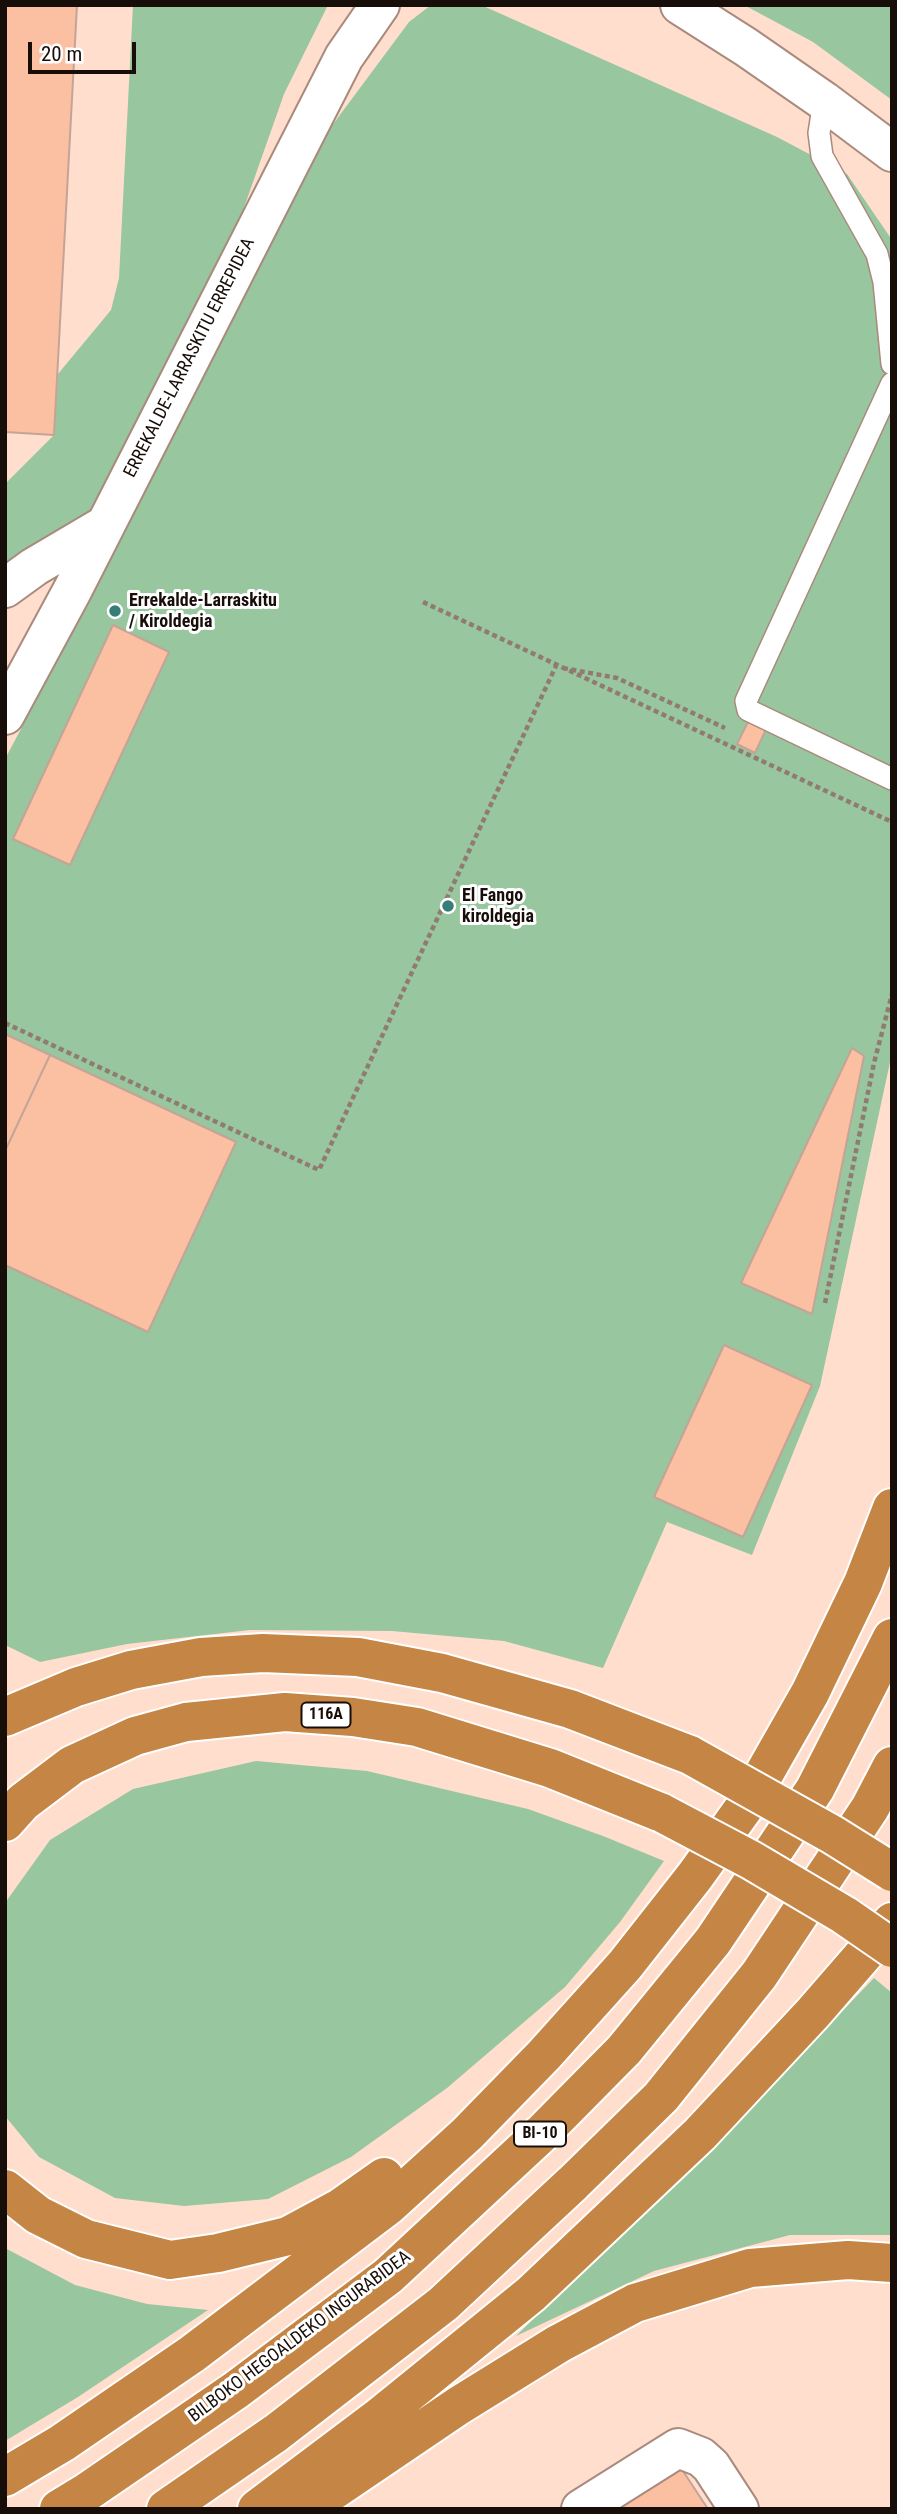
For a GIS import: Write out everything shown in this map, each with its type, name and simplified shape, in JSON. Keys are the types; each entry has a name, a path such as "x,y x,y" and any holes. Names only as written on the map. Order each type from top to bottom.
{"highway":[{"path":"5,2477 62,2443 192,2354 389,2205 467,2134 544,2055 625,1965 695,1876 748,1802 810,1693 863,1583 892,1508"},
{"name":"BILBOKO HEGOALDEKO INGURABIDEA","path":"59,2509 236,2390 388,2276 542,2133 624,2050 713,1941 815,1789 892,1638"},
{"path":"5,1717 76,1687 131,1670 201,1657 264,1653 358,1657 442,1673 570,1709 690,1755 834,1835 892,1872"},
{"name":"116A","path":"5,1822 23,1802 72,1765 135,1737 186,1722 285,1712 354,1717 417,1727 550,1768 662,1813 844,1915 892,1948"},
{"path":"166,2509 276,2433 443,2304 573,2183 660,2097 759,1975 870,1808 892,1766"},
{"path":"257,2509 378,2418 531,2294 700,2134 813,2013 892,1922"},
{"path":"5,2189 38,2216 86,2239 170,2260 218,2253 288,2236 340,2208 418,2153 544,2055"},
{"path":"306,2509 458,2406 558,2344 635,2303 750,2269 848,2260 892,2263"}],"street":[{"name":"ERREKALDE-LARRASKITU ERREPIDEA","path":"11,689 105,525 344,57 380,5"},
{"path":"680,5 824,101 892,152"},
{"path":"5,588 34,567 105,525"},
{"path":"581,2509 678,2448 701,2457 711,2466 739,2509"}],"lane":[{"path":"824,101 819,133 822,156 877,254 888,284 892,364"},
{"path":"892,383 746,701 748,710 892,779"}],"path":[{"path":"423,602 892,822"},
{"path":"556,666 617,678 730,731 747,705"},
{"path":"5,1023 319,1170 556,666"},
{"path":"825,1303 874,1063 892,994"}],"green space":[{"path":"133,5 328,5 284,94 240,219 91,512 5,572 5,484 54,435 58,374 111,310 119,278"},
{"name":"El Fango kiroldegia","path":"431,5 481,5 777,137 847,174 892,240 892,1053 820,1386 752,1555 667,1522 603,1668 504,1641 392,1631 250,1630 127,1644 40,1662 5,1645 5,759 81,616 322,139 409,22"},
{"path":"744,5 892,5 892,100 813,42"},
{"path":"256,1761 367,1771 528,1809 664,1861 620,1922 565,1987 447,2088 351,2157 268,2199 184,2206 115,2198 39,2157 5,2116 5,1903 50,1840 133,1789"},
{"path":"874,1978 892,1993 892,2235 790,2235 654,2271 516,2336 756,2101"},
{"path":"5,2248 75,2285 147,2304 208,2310 78,2397 5,2441"}],"building":[{"path":"5,5 77,5 54,435 5,432"},
{"path":"113,625 169,652 70,865 13,839"},
{"path":"751,716 768,725 755,753 737,744"},
{"path":"5,1034 50,1055 5,1151"},
{"path":"852,1048 864,1056 812,1314 741,1283"},
{"path":"50,1055 236,1142 148,1332 5,1265 5,1151"},
{"path":"724,1345 812,1385 743,1537 654,1497"},
{"path":"679,2465 708,2509 612,2509"}],"place":[{"name":"Errekalde-Larraskitu / Kiroldegia","path":"115,611"},
{"name":"El Fango kiroldegia","path":"448,906"}]}
